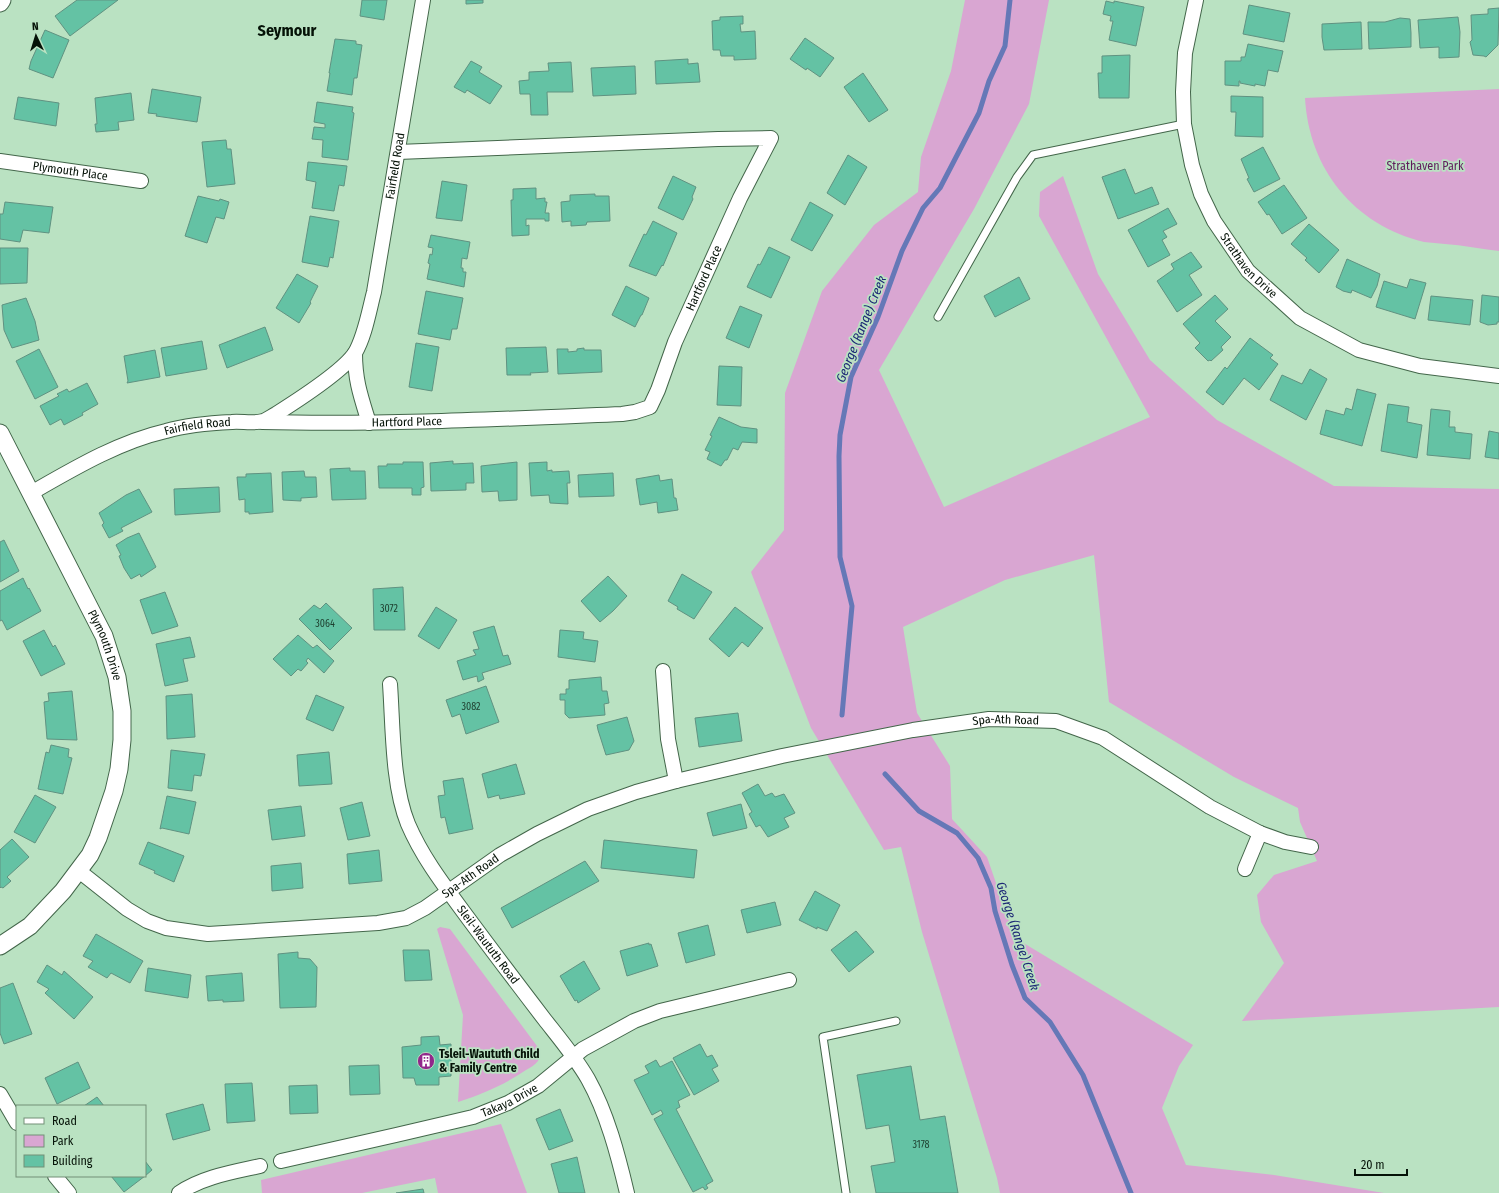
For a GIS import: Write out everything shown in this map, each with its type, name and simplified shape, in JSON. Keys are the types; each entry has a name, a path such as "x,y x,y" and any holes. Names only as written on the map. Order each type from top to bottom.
{"street":[{"name":"Fairfield Road","path":"369,423 357,385 355,353 366,326 374,292 423,0"},
{"name":"Strathaven Drive","path":"1196,0 1186,53 1182,92 1184,124 1192,165 1201,194 1214,222 1248,271 1300,318 1359,350 1420,366 1499,376"},
{"name":"Hartford Place","path":"262,422 369,423 479,421 622,414 635,412 650,407 658,390 675,342 731,219 772,138 398,152"},
{"name":"Plymouth Place","path":"0,161 141,181"},
{"name":"Fairfield Road","path":"31,493 81,466 131,442 166,431 233,422 262,422 322,382 340,368 355,353"},
{"name":"Plymouth Drive","path":"0,433 104,636 116,677 122,711 122,740 119,769 114,791 98,838 90,855 63,891 30,926 0,946"},
{"path":"663,671 668,739 676,781"},
{"name":"Sleil-Waututh Road","path":"390,684 396,769 402,802 408,823 424,856 449,892 502,965 574,1057 588,1078 597,1096 610,1131 627,1193"},
{"name":"Spa-Ath Road","path":"79,871 127,909 166,928 208,934 378,923 406,918 425,908 449,892 500,855 588,809 636,792 782,756 913,730 989,720 1056,721 1103,738 1210,807 1260,833 1285,842 1311,847"},
{"path":"1245,870 1260,833"},
{"name":"Takaya Drive","path":"281,1160 474,1117 508,1103 538,1086 583,1049 634,1021 660,1011 789,980"},
{"path":"0,1094 16,1121"},
{"path":"178,1193 189,1186 224,1174 260,1166"},
{"path":"55,1177 69,1193"}],"lane":[{"path":"938,317 1018,177 1033,155 1184,124"},
{"path":"846,1193 823,1037 896,1021"}],"green space":[{"path":"965,0 1049,0 1029,104 974,209 879,370 944,507 1150,417 1039,216 1040,192 1063,176 1098,274 1150,360 1217,420 1334,486 1499,489 1499,1007 1242,1021 1284,963 1261,922 1257,895 1274,875 1317,861 1300,822 1298,808 1234,777 1109,702 1094,555 1005,580 903,627 917,713 950,766 952,819 987,857 1015,938 1193,1045 1179,1066 1162,1108 1186,1165 1274,1175 1384,1193 1000,1193 997,1178 922,932 901,847 884,850 811,728 751,572 784,530 785,393 822,291 874,225 918,192 921,157 951,71"},
{"name":"Strathaven Park","path":"1499,89 1499,251 1424,242 1399,234 1376,222 1357,208 1340,190 1326,170 1315,148 1308,124 1305,98"},
{"path":"440,927 450,929 537,1046 540,1054 538,1061 535,1064 518,1075 493,1089 458,1102 463,1015 437,929"},
{"path":"501,1124 527,1193 438,1193 435,1178 362,1193 262,1193 261,1180"}],"building":[{"path":"77,0 118,0 70,36 55,16"},
{"path":"362,0 387,0 384,20 360,16"},
{"path":"466,0 483,0 483,3 466,4"},
{"path":"1106,1 1114,3 1114,1 1144,7 1136,46 1109,40 1113,21 1110,21 1111,16 1103,14"},
{"path":"1249,5 1290,13 1284,42 1243,34"},
{"path":"1499,8 1498,45 1486,57 1473,55 1470,42 1472,40 1471,15 1488,14 1488,9"},
{"path":"743,16 743,24 740,24 741,32 755,31 756,59 734,60 734,56 721,56 720,50 713,50 712,21 720,20 720,17"},
{"path":"1458,17 1460,32 1459,57 1439,58 1439,47 1420,48 1418,20"},
{"path":"1400,18 1410,19 1411,47 1369,49 1368,22 1385,22"},
{"path":"1361,22 1362,49 1324,50 1322,24"},
{"path":"45,30 69,40 53,78 29,69"},
{"path":"805,38 834,58 820,77 807,68 806,70 790,59"},
{"path":"335,39 356,41 356,44 362,45 357,78 354,78 352,95 327,91"},
{"path":"1248,44 1283,51 1278,72 1268,70 1265,86 1240,83 1240,81 1239,86 1225,85 1225,61 1241,61 1241,57 1245,57"},
{"path":"1130,55 1129,98 1099,98 1098,73 1102,73 1102,56"},
{"path":"688,59 688,64 698,63 700,82 656,84 655,61"},
{"path":"471,61 482,67 479,72 502,86 490,104 467,90 465,93 454,87"},
{"path":"571,62 573,92 547,92 548,115 531,115 530,94 520,94 519,81 529,80 529,72 549,71 548,63"},
{"path":"635,66 636,94 593,96 591,68"},
{"path":"863,73 888,110 869,122 844,87"},
{"path":"152,89 201,97 197,122 156,116 157,114 148,113"},
{"path":"131,93 134,120 118,122 119,130 96,132 95,124 97,124 95,98"},
{"path":"1231,96 1263,97 1263,137 1235,136 1236,112 1231,112"},
{"path":"18,97 59,103 56,126 14,119"},
{"path":"317,102 353,107 352,112 354,113 348,160 322,157 323,140 312,139 314,127 325,128 325,124 314,122"},
{"path":"226,140 227,149 231,149 235,184 207,187 202,142"},
{"path":"1263,147 1280,179 1254,192 1247,179 1249,178 1241,159"},
{"path":"848,155 867,167 845,205 827,193"},
{"path":"308,162 347,166 344,186 339,185 334,211 312,208 316,182 306,180"},
{"path":"1125,169 1135,194 1152,187 1159,204 1118,219 1102,177"},
{"path":"673,176 696,187 692,197 693,199 683,220 658,208"},
{"path":"442,181 467,185 462,221 436,218"},
{"path":"1284,185 1307,218 1282,234 1269,214 1267,215 1258,202"},
{"path":"536,188 536,199 545,198 545,202 547,202 545,213 549,213 549,221 545,221 545,219 526,219 526,226 529,225 529,235 512,236 511,200 513,200 513,189"},
{"path":"595,194 595,196 609,196 610,221 587,222 586,225 571,226 571,221 562,222 561,202 570,201 570,195"},
{"path":"198,196 219,201 220,199 229,202 224,219 216,217 207,243 185,236"},
{"path":"5,202 53,207 49,233 23,230 20,242 0,239 0,214 3,214"},
{"path":"810,202 833,215 812,251 791,240"},
{"path":"1168,208 1177,224 1163,231 1167,237 1162,240 1170,255 1148,267 1128,230"},
{"path":"310,216 339,221 333,258 330,257 328,267 302,262"},
{"path":"653,221 677,233 663,266 662,265 656,276 629,266 644,234 646,235"},
{"path":"1309,224 1339,250 1319,273 1305,260 1307,258 1291,244"},
{"path":"431,235 470,242 467,259 462,258 461,268 463,268 463,272 466,272 464,287 427,279 430,264 428,263 430,254 432,255 433,248 428,247"},
{"path":"769,247 790,257 771,298 747,287 758,264 760,265"},
{"path":"0,248 28,248 27,283 0,284"},
{"path":"1191,252 1202,267 1189,275 1202,295 1177,312 1157,281 1174,269 1171,264"},
{"path":"1347,259 1380,274 1377,286 1371,298 1352,290 1351,293 1336,287"},
{"path":"297,274 318,286 310,302 311,303 299,323 276,308"},
{"path":"1019,277 1030,299 995,317 984,296"},
{"path":"1410,279 1426,283 1415,319 1376,307 1384,281 1407,288"},
{"path":"626,286 649,298 635,327 612,315"},
{"path":"426,291 463,298 457,329 452,329 450,340 418,334"},
{"path":"1215,295 1228,309 1215,321 1231,337 1221,347 1223,350 1211,361 1208,361 1195,348 1200,343 1183,324"},
{"path":"1482,295 1499,297 1499,322 1497,322 1497,324 1488,325 1480,322"},
{"path":"1431,296 1473,300 1470,325 1428,320"},
{"path":"26,298 35,321 39,340 12,348 4,330 2,305"},
{"path":"740,306 762,315 749,348 726,338"},
{"path":"265,327 273,350 227,368 219,345"},
{"path":"1250,338 1273,355 1270,358 1278,364 1259,390 1244,378 1223,405 1206,392 1225,367 1227,369"},
{"path":"202,341 207,369 166,376 161,348"},
{"path":"416,343 439,347 432,391 409,387"},
{"path":"546,347 548,372 530,373 531,375 507,375 506,348"},
{"path":"584,348 584,350 601,350 602,372 558,374 557,349 568,349 568,352 577,351 577,349"},
{"path":"39,349 58,387 35,399 16,361"},
{"path":"155,350 160,377 127,383 128,381 124,356"},
{"path":"719,366 742,367 741,406 717,405"},
{"path":"1310,369 1327,379 1306,420 1270,400 1282,375 1302,384"},
{"path":"87,383 98,404 82,413 83,415 64,425 61,419 50,425 40,406 59,396 57,394 67,389 69,392"},
{"path":"1357,389 1376,394 1362,446 1320,434 1326,410 1344,415 1346,408 1352,410"},
{"path":"1388,404 1409,407 1407,422 1422,425 1417,458 1381,451"},
{"path":"1431,409 1450,411 1449,427 1455,427 1455,432 1472,434 1470,459 1427,455"},
{"path":"719,417 741,427 757,429 757,443 742,442 738,450 733,448 727,460 725,460 721,466 707,459 710,452 705,450 712,436 710,435"},
{"path":"1489,431 1499,433 1499,459 1485,457"},
{"path":"453,461 453,464 473,463 474,483 466,483 466,490 431,491 430,463"},
{"path":"403,462 423,462 424,487 421,488 421,495 412,495 412,488 379,488 378,466 387,466 387,464 403,464"},
{"path":"517,462 517,500 499,501 498,491 482,492 481,466"},
{"path":"547,462 547,471 569,471 570,483 567,483 568,504 550,503 549,495 531,496 529,463"},
{"path":"350,468 350,471 365,471 366,499 332,500 330,469"},
{"path":"304,471 305,477 316,477 317,497 301,498 301,501 283,500 282,472"},
{"path":"271,473 273,512 249,514 249,512 245,512 245,499 239,500 237,477 246,477 246,474"},
{"path":"613,473 614,496 579,497 578,475"},
{"path":"659,475 660,481 672,479 674,498 676,498 678,510 658,513 657,502 640,505 636,479"},
{"path":"219,487 220,512 175,515 174,489"},
{"path":"139,489 152,512 121,528 123,531 109,538 102,525 104,523 99,513 126,495"},
{"path":"139,533 156,567 141,577 140,574 131,579 124,568 119,556 121,555 116,545"},
{"path":"4,540 19,571 0,582 0,542"},
{"path":"682,574 712,592 694,619 677,609 678,607 668,601"},
{"path":"608,576 627,596 600,622 581,601"},
{"path":"23,578 41,611 7,630 2,620 0,621 0,591"},
{"path":"403,587 405,630 374,630 373,589"},
{"path":"165,592 178,626 152,634 140,600"},
{"path":"326,603 352,628 330,650 299,619 314,605 320,609"},
{"path":"436,607 457,620 439,649 418,636"},
{"path":"735,607 763,628 748,647 742,642 729,657 709,639"},
{"path":"494,626 503,656 508,655 511,664 482,673 484,679 478,682 477,676 463,680 457,661 476,655 473,650 479,649 473,632"},
{"path":"44,630 53,647 55,645 65,664 41,676 23,641"},
{"path":"560,630 584,632 583,639 598,641 595,662 558,657"},
{"path":"298,635 313,648 317,645 334,661 324,673 308,658 306,661 308,663 301,671 298,669 291,676 273,659"},
{"path":"190,637 195,657 183,659 188,681 165,686 156,644"},
{"path":"601,677 602,691 607,691 609,703 604,704 605,715 569,718 565,714 565,700 560,700 560,694 566,694 566,689 569,689 569,680"},
{"path":"486,686 499,722 466,734 460,714 452,717 446,700"},
{"path":"72,691 77,740 47,739 44,702 49,701 48,693"},
{"path":"192,694 195,737 167,739 166,696"},
{"path":"316,695 344,707 333,731 306,719"},
{"path":"738,713 742,741 699,747 695,718"},
{"path":"627,717 634,741 629,750 606,755 597,725"},
{"path":"51,745 69,749 68,757 72,758 63,794 38,789 46,752 49,753"},
{"path":"171,750 205,754 201,776 194,775 192,791 168,788"},
{"path":"329,752 332,784 299,786 297,755"},
{"path":"516,764 525,794 500,799 499,795 488,798 482,774"},
{"path":"463,778 473,829 449,834 445,817 441,818 438,796 445,795 443,781"},
{"path":"758,784 765,796 772,793 775,797 784,794 795,813 784,818 789,827 768,837 760,825 756,827 749,814 752,812 742,793"},
{"path":"35,795 56,807 35,843 14,832"},
{"path":"167,796 196,802 189,834 162,828 160,829"},
{"path":"362,802 370,836 348,840 340,808"},
{"path":"741,804 747,828 713,836 707,813"},
{"path":"301,806 305,836 272,840 268,810"},
{"path":"12,839 29,857 7,877 11,881 3,888 0,888 0,850"},
{"path":"604,840 697,850 694,878 601,868"},
{"path":"148,842 184,856 174,882 139,864"},
{"path":"379,850 382,881 349,884 347,854"},
{"path":"585,861 599,881 512,928 501,908"},
{"path":"301,863 303,888 272,891 271,866"},
{"path":"815,891 840,905 827,931 817,927 817,929 799,920"},
{"path":"775,902 781,925 747,933 741,910"},
{"path":"708,925 715,955 686,963 678,933"},
{"path":"856,931 874,952 849,972 831,950"},
{"path":"96,934 143,961 130,983 111,973 107,978 88,967 93,961 83,956"},
{"path":"649,943 649,945 651,944 658,966 627,976 620,951"},
{"path":"403,950 429,950 432,980 405,981"},
{"path":"298,952 298,958 310,959 317,967 316,1007 280,1008 278,954"},
{"path":"584,961 600,989 578,1003 577,1000 575,1001 560,976"},
{"path":"47,965 62,975 64,971 93,997 74,1019 45,993 49,989 37,982"},
{"path":"148,968 191,975 188,998 145,991"},
{"path":"242,973 244,1001 208,1001 206,976"},
{"path":"13,983 32,1034 4,1044 0,1033 0,988"},
{"name":"Tsleil-Waututh Child & Family Centre","path":"439,1036 440,1045 451,1044 451,1076 439,1077 439,1085 416,1085 414,1078 403,1078 402,1047 421,1045 421,1037"},
{"path":"700,1044 707,1057 712,1055 718,1066 712,1069 719,1081 694,1095 673,1058"},
{"path":"656,1060 660,1067 672,1061 690,1095 678,1101 680,1107 676,1109 713,1181 706,1185 708,1188 705,1190 703,1187 693,1192 654,1119 663,1114 661,1110 652,1115 634,1080 649,1073 645,1066"},
{"path":"78,1062 90,1088 57,1104 45,1078"},
{"path":"379,1065 380,1094 350,1095 349,1066"},
{"path":"911,1066 920,1120 945,1116 958,1193 876,1193 871,1166 895,1162 889,1125 866,1129 857,1075"},
{"path":"252,1083 255,1121 227,1123 225,1084"},
{"path":"317,1085 318,1113 290,1114 289,1086"},
{"path":"97,1097 103,1105 85,1105"},
{"path":"203,1104 210,1130 173,1140 166,1114"},
{"path":"560,1109 573,1141 549,1150 536,1119"},
{"path":"577,1157 585,1193 559,1193 551,1164"},
{"path":"146,1162 152,1170 146,1175"},
{"path":"112,1177 144,1177 124,1192"},
{"path":"423,1189 424,1193 396,1193"}],"waterway":[{"name":"George (Range) Creek","path":"842,715 852,606 840,557 839,456 840,435 851,377 878,317 902,251 923,208 940,188 979,113 989,81 1005,46 1010,0"},
{"name":"George (Range) Creek","path":"885,774 919,811 957,833 978,858 991,888 995,911 1012,965 1025,998 1050,1022 1083,1075 1131,1193"}],"place":[{"name":"Tsleil-Waututh Child & Family Centre","path":"426,1061"}],"district":[{"name":"Seymour","path":"287,30"}]}
